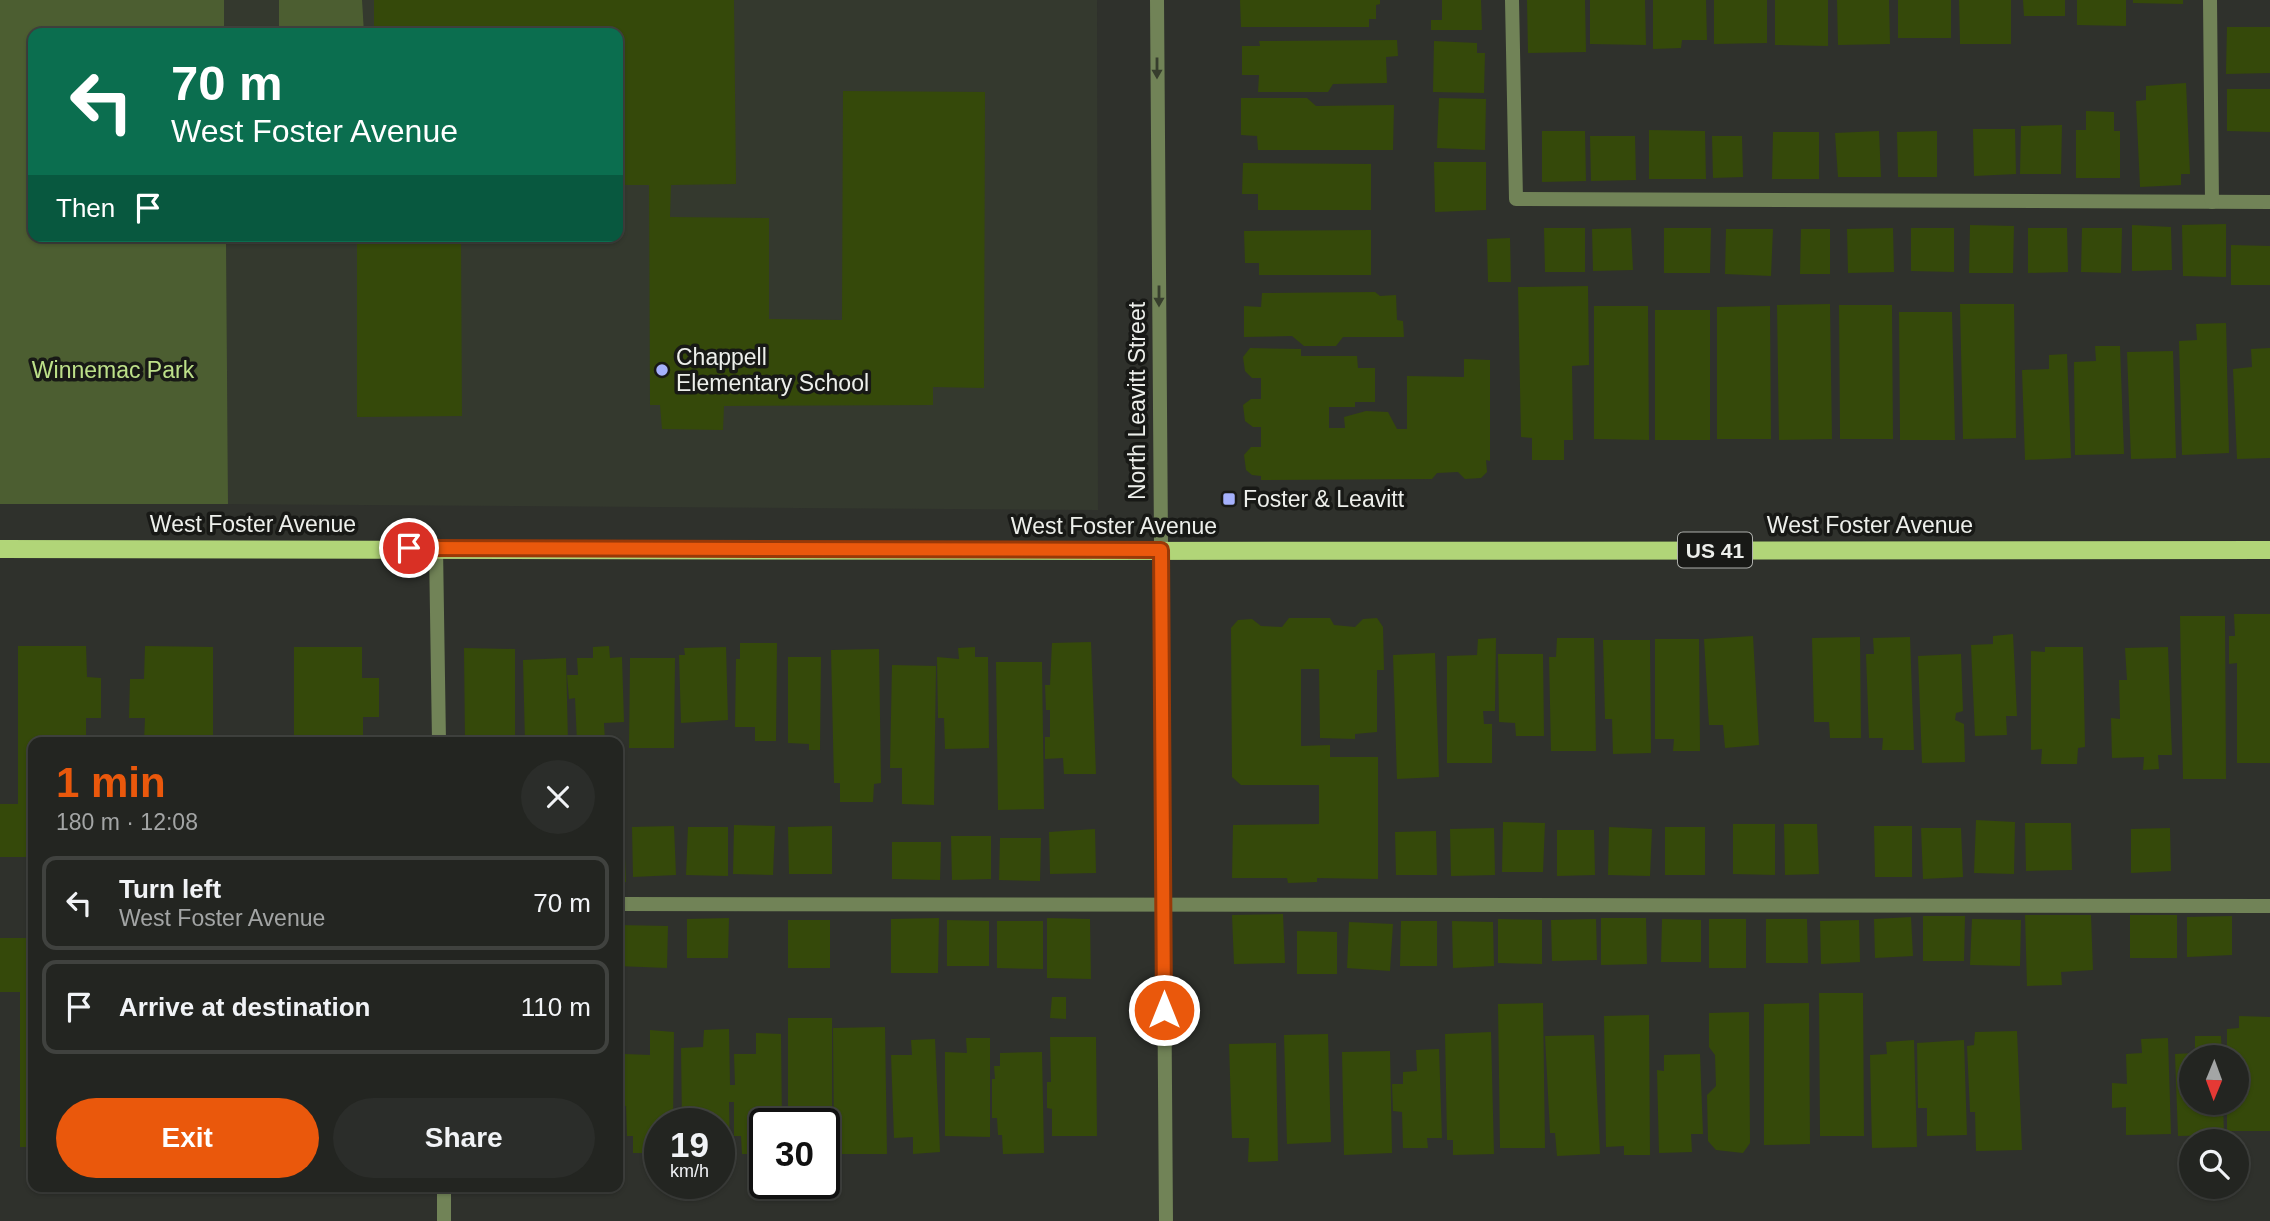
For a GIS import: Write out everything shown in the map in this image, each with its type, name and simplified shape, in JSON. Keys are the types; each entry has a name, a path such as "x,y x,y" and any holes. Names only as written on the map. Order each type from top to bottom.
{"main road":[{"name":"West Foster Avenue","path":"0,549 2270,550"}],"street":[{"name":"North Leavitt Street","path":"1157,0 1166,1221"},
{"path":"1512,0 1516,199 2270,202"},
{"path":"2210,0 2212,202"},
{"path":"436,548 439,737"},
{"path":"623,904 2270,905"},
{"path":"444,1192 444,1221"}],"shaded area":[{"name":"Chappell Elementary School","path":"224,0 1097,0 1098,510 228,504 226,242 623,242 623,28 224,28"}],"green space":[{"name":"Winnemac Park","path":"0,0 224,0 224,28 28,28 28,242 226,242 228,504 0,504"},
{"path":"279,0 362,0 364,28 279,28"}],"building":[{"name":"Chappell Elementary School","path":"374,0 734,0 736,184 671,185 670,217 769,218 769,319 842,320 843,91 985,92 984,388 933,387 933,405 724,406 723,430 662,429 660,405 650,405 649,185 623,185 623,28 374,28"},
{"path":"1240,0 1380,0 1380,4 1376,5 1376,19 1369,19 1369,27 1241,27"},
{"path":"1442,0 1481,0 1482,30 1431,30 1431,20 1442,20"},
{"path":"1527,0 1585,0 1586,52 1528,53"},
{"path":"1590,0 1645,0 1646,45 1590,44"},
{"path":"1653,0 1706,0 1707,40 1682,40 1681,48 1653,49"},
{"path":"1714,0 1767,0 1767,43 1714,44"},
{"path":"1775,0 1828,0 1828,46 1775,45"},
{"path":"1837,0 1889,0 1890,44 1838,45"},
{"path":"1898,0 1951,0 1951,38 1898,38"},
{"path":"1959,0 2011,0 2011,44 1960,44"},
{"path":"2023,0 2065,0 2065,16 2024,16"},
{"path":"2077,0 2126,0 2126,26 2077,25"},
{"path":"2133,0 2183,0 2183,4 2133,3"},
{"path":"2227,27 2270,27 2270,73 2226,74"},
{"path":"1397,40 1398,56 1386,57 1387,83 1333,84 1328,92 1258,92 1259,75 1242,75 1242,46 1260,46 1259,41"},
{"path":"1434,41 1477,43 1477,53 1485,53 1484,93 1433,92"},
{"path":"2186,83 2190,174 2181,174 2181,185 2140,187 2136,101 2146,100 2146,86"},
{"path":"2227,89 2270,89 2270,132 2227,131"},
{"path":"1241,98 1307,98 1316,106 1394,105 1393,150 1258,150 1257,136 1241,135"},
{"path":"1439,98 1486,99 1485,150 1437,148"},
{"path":"2086,111 2114,112 2114,131 2120,131 2120,178 2076,178 2076,130 2086,130"},
{"path":"2062,125 2061,174 2020,174 2021,126"},
{"path":"1973,129 2015,129 2016,174 1974,176"},
{"path":"1649,130 1705,131 1706,179 1649,179"},
{"path":"1542,131 1585,131 1586,181 1542,182"},
{"path":"1879,131 1881,177 1838,177 1835,133"},
{"path":"1937,131 1937,177 1898,177 1897,132"},
{"path":"1773,132 1819,132 1819,179 1772,179"},
{"path":"1590,136 1635,136 1636,180 1591,181"},
{"path":"1712,136 1742,136 1743,177 1713,178"},
{"path":"1434,162 1486,162 1486,210 1435,212"},
{"path":"1243,163 1371,164 1371,210 1258,210 1258,194 1242,194"},
{"path":"2226,224 2226,277 2183,276 2182,225"},
{"path":"1970,225 2014,226 2013,273 1969,273"},
{"path":"2132,225 2171,227 2172,270 2132,271"},
{"path":"1544,228 1585,228 1585,272 1545,272"},
{"path":"1631,228 1633,270 1593,271 1592,229"},
{"path":"1664,228 1711,228 1710,273 1664,273"},
{"path":"1893,228 1894,272 1848,273 1847,229"},
{"path":"1911,228 1954,228 1954,272 1911,271"},
{"path":"2028,228 2067,228 2068,272 2028,273"},
{"path":"2082,228 2122,228 2121,273 2081,272"},
{"path":"1726,229 1773,229 1771,276 1725,274"},
{"path":"1801,229 1830,229 1830,274 1800,274"},
{"path":"1371,230 1371,275 1259,275 1259,263 1245,263 1244,231"},
{"path":"1510,238 1511,282 1488,282 1487,239"},
{"path":"461,242 462,416 357,417 357,244"},
{"path":"2231,245 2270,246 2270,285 2231,285"},
{"path":"1588,286 1589,365 1572,366 1573,440 1564,440 1564,460 1532,460 1532,438 1521,437 1518,287"},
{"path":"1375,292 1380,296 1396,295 1397,320 1403,321 1404,337 1343,337 1336,346 1304,346 1292,336 1244,337 1244,306 1261,307 1262,293"},
{"path":"1830,304 1832,439 1779,440 1777,305"},
{"path":"1960,304 2014,304 2016,438 1963,439"},
{"path":"1839,305 1892,305 1893,439 1840,439"},
{"path":"1594,306 1648,306 1649,440 1594,439"},
{"path":"1770,306 1771,439 1717,439 1717,307"},
{"path":"1655,310 1710,310 1710,440 1655,440"},
{"path":"1899,312 1952,312 1955,440 1900,440"},
{"path":"2226,323 2229,453 2182,455 2179,341 2197,340 2196,324"},
{"path":"2095,346 2120,346 2124,454 2075,455 2074,362 2096,361"},
{"path":"1250,348 1301,349 1301,356 1357,356 1358,368 1375,368 1375,402 1355,402 1355,407 1329,407 1329,428 1345,428 1344,417 1366,411 1388,412 1397,429 1407,429 1407,376 1464,377 1464,359 1490,360 1490,461 1486,460 1487,472 1481,478 1465,479 1458,472 1437,473 1432,479 1261,480 1261,476 1252,475 1246,470 1244,455 1251,447 1261,447 1261,427 1253,427 1245,421 1243,405 1251,399 1261,399 1261,378 1252,378 1245,371 1243,357"},
{"path":"2270,348 2270,458 2237,459 2233,369 2252,367 2251,349"},
{"path":"2173,351 2176,458 2131,459 2127,352"},
{"path":"2067,354 2071,458 2025,460 2022,370 2049,369 2049,355"},
{"path":"2234,614 2270,614 2270,763 2237,763 2237,663 2229,664 2229,636 2235,636"},
{"path":"2180,616 2225,616 2226,779 2183,779"},
{"path":"1289,618 1330,618 1334,625 1355,627 1363,619 1377,618 1383,627 1384,670 1377,670 1377,732 1355,734 1355,739 1320,738 1319,669 1301,669 1301,746 1330,745 1330,757 1378,757 1378,879 1317,878 1317,882 1288,883 1287,878 1232,878 1233,825 1319,824 1319,785 1241,785 1232,777 1231,628 1238,620 1252,619 1261,626 1282,627"},
{"path":"2013,634 2017,716 2006,716 2007,735 1975,736 1971,645 1993,644 1993,636"},
{"path":"1753,636 1759,745 1725,748 1723,725 1709,725 1704,639"},
{"path":"1860,637 1861,738 1830,738 1829,722 1814,722 1812,638"},
{"path":"1910,637 1914,750 1882,750 1883,738 1869,738 1866,654 1874,654 1873,638"},
{"path":"1496,638 1495,711 1483,711 1484,724 1492,724 1492,763 1447,763 1447,656 1477,655 1478,639"},
{"path":"1557,638 1594,638 1596,751 1551,751 1549,657 1556,657"},
{"path":"1655,639 1699,639 1700,751 1673,751 1674,739 1655,739"},
{"path":"1603,640 1650,640 1651,753 1613,754 1612,719 1605,719"},
{"path":"1091,642 1096,774 1064,774 1063,758 1045,759 1045,737 1050,737 1050,710 1046,710 1045,685 1050,685 1052,643"},
{"path":"740,643 777,643 776,741 755,741 755,727 735,727 736,659 740,659"},
{"path":"18,646 86,646 87,677 101,678 101,718 86,718 86,737 28,737 28,857 0,857 0,804 18,804"},
{"path":"145,646 213,647 213,737 144,737 145,718 129,718 130,679 144,679"},
{"path":"609,646 610,658 622,657 624,722 604,723 605,737 577,737 575,698 569,699 567,675 578,675 577,658 593,658 593,647"},
{"path":"294,647 362,647 362,678 379,678 379,717 363,717 363,737 294,737"},
{"path":"726,647 728,720 681,723 679,655 685,655 684,648"},
{"path":"975,647 975,657 988,657 989,748 945,749 944,718 938,718 937,657 959,659 958,648"},
{"path":"2045,647 2083,647 2085,747 2078,748 2077,764 2041,764 2042,749 2031,750 2031,651 2045,652"},
{"path":"2168,647 2172,755 2158,755 2159,769 2143,770 2144,757 2112,758 2111,718 2120,719 2119,680 2127,680 2125,648"},
{"path":"464,648 515,649 515,737 465,737"},
{"path":"879,649 881,783 874,784 873,802 840,802 840,783 834,783 831,650"},
{"path":"1435,653 1439,777 1397,779 1393,655"},
{"path":"1498,654 1543,654 1544,736 1516,736 1515,723 1499,722"},
{"path":"1961,654 1963,711 1956,713 1955,720 1964,724 1965,762 1922,763 1918,656"},
{"path":"788,657 821,657 820,750 809,750 809,744 788,743"},
{"path":"566,658 568,737 525,737 523,660"},
{"path":"630,658 675,658 674,748 629,748"},
{"path":"996,662 1042,662 1044,809 998,810"},
{"path":"892,665 936,666 934,805 902,804 902,768 890,768"},
{"path":"1976,820 2015,822 2014,874 1974,873"},
{"path":"1503,822 1545,823 1543,872 1502,872"},
{"path":"2025,823 2071,823 2072,870 2026,871"},
{"path":"1733,824 1775,824 1775,875 1733,874"},
{"path":"1784,824 1817,824 1819,874 1785,875"},
{"path":"734,825 775,826 773,875 733,874"},
{"path":"674,826 676,875 633,877 632,827"},
{"path":"832,826 832,874 789,874 788,827"},
{"path":"1874,826 1912,826 1912,877 1875,877"},
{"path":"688,827 728,827 728,876 686,875"},
{"path":"1609,827 1652,829 1650,876 1608,875"},
{"path":"1665,827 1705,827 1705,875 1665,875"},
{"path":"1494,828 1495,875 1451,876 1450,829"},
{"path":"1921,828 1961,828 1963,877 1923,879"},
{"path":"2170,828 2171,871 2131,873 2131,829"},
{"path":"1095,829 1096,873 1050,874 1049,832"},
{"path":"1557,830 1594,830 1595,875 1557,876"},
{"path":"1436,831 1437,875 1396,875 1395,832"},
{"path":"623,833 624,833 626,882 623,882"},
{"path":"951,836 991,836 991,879 952,880"},
{"path":"1000,838 1041,838 1040,881 999,880"},
{"path":"892,842 941,842 940,880 892,879"},
{"path":"1283,914 1285,963 1234,964 1232,915"},
{"path":"2025,915 2091,915 2093,970 2061,972 2062,985 2027,986"},
{"path":"2130,915 2177,915 2177,958 2130,958"},
{"path":"1923,916 1965,916 1964,961 1923,961"},
{"path":"2232,916 2232,955 2187,957 2187,917"},
{"path":"1911,917 1913,956 1875,958 1874,919"},
{"path":"729,918 728,958 687,958 687,919"},
{"path":"939,918 938,973 891,973 891,919"},
{"path":"1047,918 1090,919 1091,979 1047,978"},
{"path":"1601,918 1646,918 1647,964 1601,965"},
{"path":"1498,919 1542,920 1542,964 1498,963"},
{"path":"1596,919 1597,960 1552,961 1551,920"},
{"path":"1662,919 1701,920 1701,962 1661,962"},
{"path":"1709,919 1746,919 1746,968 1709,968"},
{"path":"1766,919 1807,919 1808,963 1766,963"},
{"path":"1972,919 2021,920 2020,966 1970,965"},
{"path":"788,920 830,920 830,968 788,968"},
{"path":"947,920 989,921 989,966 947,966"},
{"path":"1859,920 1860,962 1821,964 1820,921"},
{"path":"997,921 1043,921 1043,969 997,968"},
{"path":"1401,921 1437,921 1437,966 1400,966"},
{"path":"1452,921 1493,922 1494,966 1453,968"},
{"path":"1349,922 1393,924 1390,971 1347,968"},
{"path":"623,925 668,926 667,968 623,966"},
{"path":"1297,931 1337,932 1337,974 1297,974"},
{"path":"0,938 28,938 28,1147 20,1147 20,992 0,992"},
{"path":"1819,993 1863,993 1864,1136 1820,1136"},
{"path":"1052,997 1066,997 1066,1019 1050,1018"},
{"path":"1543,1003 1545,1148 1500,1148 1498,1004"},
{"path":"1809,1003 1810,1144 1764,1145 1764,1004"},
{"path":"1749,1012 1750,1143 1743,1153 1716,1150 1708,1141 1707,1095 1716,1086 1715,1055 1709,1047 1709,1013"},
{"path":"1649,1015 1650,1155 1624,1155 1624,1146 1606,1147 1604,1016"},
{"path":"2239,1016 2270,1017 2270,1131 2227,1129 2227,1115 2249,1115 2249,1045 2227,1045 2227,1029 2239,1028"},
{"path":"788,1018 832,1018 832,1108 788,1108"},
{"path":"885,1027 887,1154 840,1154 840,1108 834,1108 833,1028"},
{"path":"729,1029 730,1085 735,1085 734,1054 756,1054 756,1033 781,1034 782,1108 749,1108 749,1154 742,1154 741,1136 735,1136 734,1102 729,1102 729,1108 682,1108 681,1048 703,1047 704,1030"},
{"path":"650,1030 674,1032 673,1108 644,1108 644,1153 633,1153 633,1136 627,1136 626,1106 623,1106 625,1054 650,1055"},
{"path":"2017,1031 2022,1150 1976,1151 1975,1112 1970,1112 1967,1046 1974,1045 1975,1032"},
{"path":"1491,1032 1494,1154 1453,1155 1453,1140 1447,1140 1445,1034"},
{"path":"1328,1034 1331,1142 1287,1144 1284,1035"},
{"path":"1594,1035 1600,1154 1557,1156 1555,1133 1550,1133 1545,1036"},
{"path":"2195,1036 2221,1036 2221,1045 2195,1045"},
{"path":"1050,1037 1096,1037 1097,1136 1052,1136 1052,1109 1047,1108 1047,1082 1051,1082"},
{"path":"966,1038 990,1038 990,1137 945,1136 945,1052 967,1053"},
{"path":"2168,1038 2171,1134 2126,1135 2126,1107 2112,1108 2112,1083 2127,1084 2126,1054 2142,1053 2141,1039"},
{"path":"935,1039 940,1152 913,1154 913,1137 894,1138 891,1055 912,1055 911,1040"},
{"path":"1914,1040 1917,1147 1872,1148 1870,1055 1887,1054 1886,1042"},
{"path":"1964,1040 1967,1135 1927,1136 1927,1108 1918,1108 1917,1043"},
{"path":"1276,1043 1278,1161 1248,1162 1249,1138 1232,1138 1229,1044"},
{"path":"1439,1049 1442,1138 1427,1138 1428,1148 1403,1148 1402,1112 1393,1111 1392,1084 1403,1084 1403,1072 1417,1071 1416,1050"},
{"path":"1390,1051 1392,1153 1344,1155 1342,1052"},
{"path":"1042,1052 1044,1153 1003,1154 1002,1135 998,1135 997,1118 992,1118 994,1066 1000,1066 1000,1053"},
{"path":"1700,1054 1703,1134 1691,1134 1692,1152 1659,1153 1657,1070 1664,1071 1664,1055"},
{"path":"2175,1054 2179,1054 2179,1115 2223,1115 2224,1129 2179,1129 2178,1136"}],"place":[{"name":"Chappell Elementary School","path":"662,370"},
{"name":"Foster & Leavitt","path":"1229,499"}],"route":[{"path":"409,548 1161,550 1164,1010"}]}
